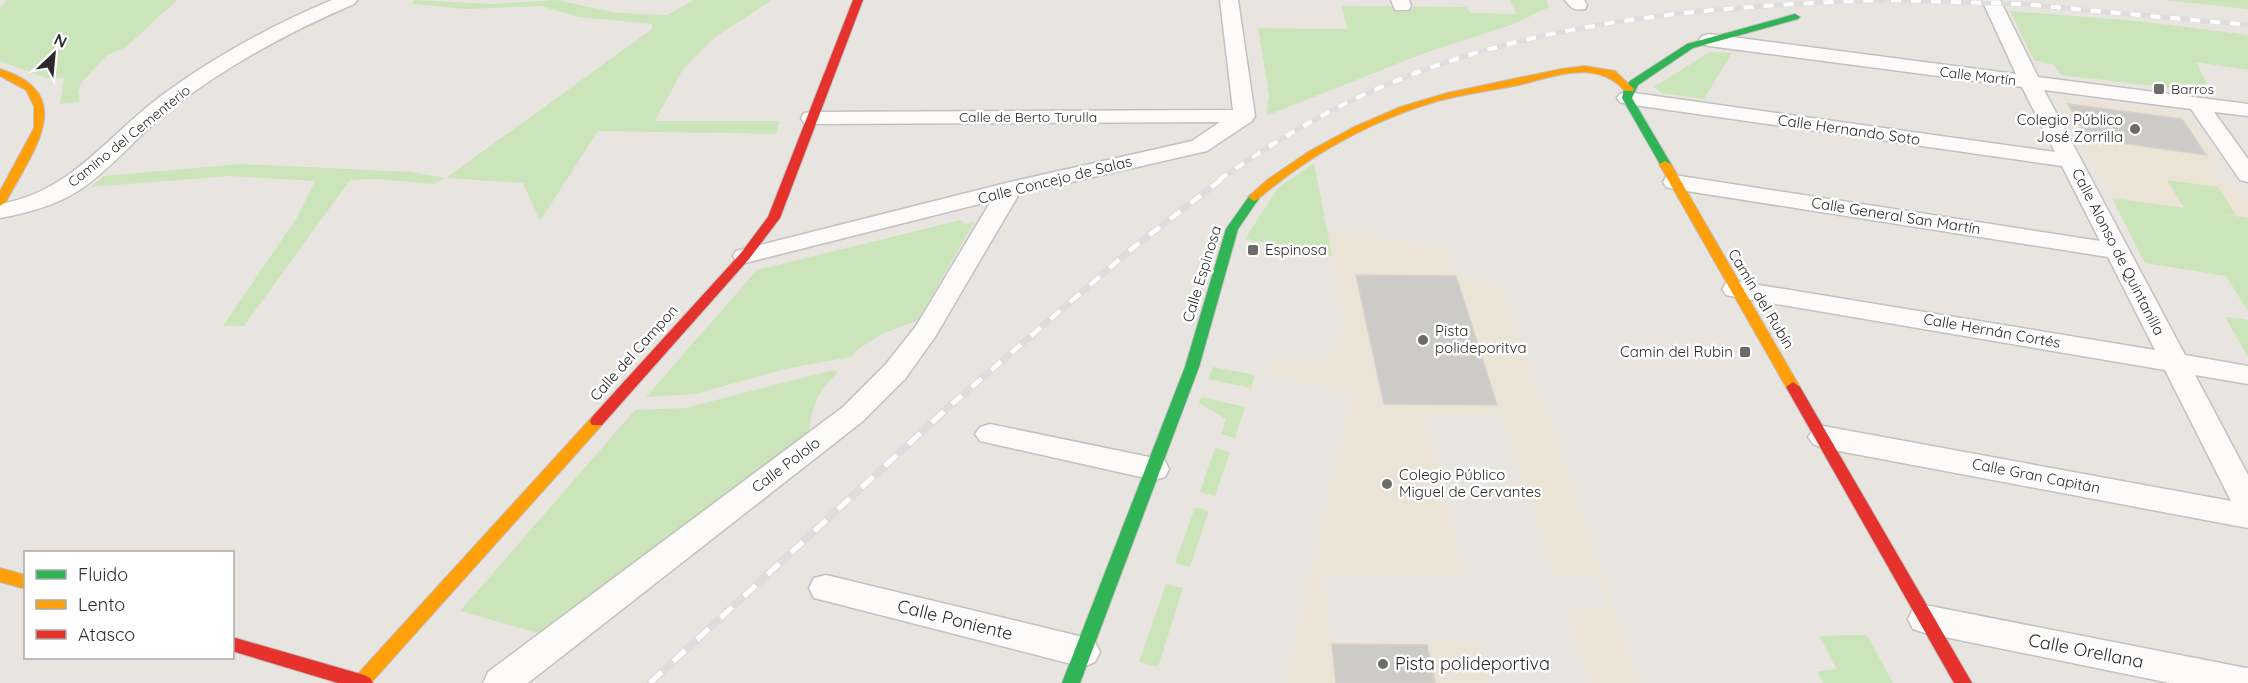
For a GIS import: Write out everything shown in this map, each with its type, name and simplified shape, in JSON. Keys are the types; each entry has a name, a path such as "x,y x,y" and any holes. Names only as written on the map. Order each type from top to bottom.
{"street":[{"name":"Camino del Cementerio","path":"0,212 25,207 80,180 146,118 212,70 253,45 348,0"},
{"name":"Calle del Campon","path":"362,683 745,256 774,218 858,0"},
{"path":"1229,0 1244,116"},
{"name":"Calle Alonso de Quintanilla","path":"1991,0 2071,161 2248,504"},
{"path":"1628,94 1635,83 1690,46 1795,17"},
{"name":"Calle Martín","path":"1709,40 2248,110"},
{"name":"Calle Espinosa","path":"1071,683 1192,367 1232,229 1257,194 1272,180 1310,154 1388,116 1426,102 1579,69 1608,72 1618,77 1628,94"},
{"path":"0,72 30,88 39,106 39,128 0,202"},
{"name":"Calle Hernando Soto","path":"1628,94 2071,161"},
{"name":"Camín del Rubín","path":"1628,94 1674,182 1963,683"},
{"path":"2198,104 2248,175"},
{"path":"1178,116 1194,125 1198,146"},
{"name":"Calle de Berto Turulla","path":"812,118 1244,116"},
{"name":"Calle Concejo de Salas","path":"745,256 836,235 1010,189 1198,146 1244,116"},
{"name":"Calle General San Martín","path":"1674,182 2118,251"},
{"name":"Calle Pololo","path":"501,683 854,414 895,372 926,331 1010,189"},
{"path":"774,218 790,227 836,235"},
{"name":"Calle Hernán Cortés","path":"1735,289 2248,375"},
{"path":"990,434 1154,469"},
{"name":"Calle Gran Capitán","path":"1823,437 2248,516"},
{"path":"0,575 24,581"},
{"name":"Calle Poniente","path":"826,588 1083,652"},
{"name":"Calle Orellana","path":"1925,619 2246,683"},
{"path":"234,645 362,683"}],"shaded area":[{"path":"2065,98 2173,111 2189,118 2219,161 2212,168 2220,178 2240,187 2248,199 2248,218 2112,198 2057,101"},
{"name":"Colegio Público Miguel de Cervantes","path":"1327,229 1448,249 1458,275 1503,287 1639,683 1589,683 1566,610 1609,609 1598,577 1555,576 1503,415 1425,415 1465,576 1323,574 1332,641 1478,642 1488,683 1435,683 1427,645 1332,644 1336,683 1285,683 1352,392 1269,375 1274,358 1311,366 1331,359 1343,323","holes":["1356,275 1456,276 1497,405 1384,403"]}],"green space":[{"path":"7,0 177,0 126,47 106,56 82,82 78,92 80,102 60,104 64,78 46,78 0,61 0,8"},
{"path":"414,0 493,4 556,0 618,13 667,15 694,0 772,0 714,38 683,69 655,121 779,121 777,134 598,131 540,221 523,183 446,178 652,29 652,24 578,17 541,6 467,9 411,4"},
{"path":"1510,0 1546,0 1549,7 1514,24 1422,54 1268,115 1266,113 1269,96 1258,28 1348,29 1341,6 1466,7 1471,13 1516,14"},
{"path":"2163,0 2248,0 2248,9"},
{"path":"2010,11 2138,21 2248,35 2248,70 2196,62 2211,93 2061,75 2054,65 2034,60"},
{"path":"1710,52 1732,53 1704,99 1662,93 1654,87"},
{"path":"1314,163 1332,256 1245,239 1278,188"},
{"path":"241,164 411,172 446,178 433,184 375,179 350,180 244,326 223,326 296,219 315,181 229,176 90,187 104,176"},
{"path":"2167,180 2218,187 2236,215 2214,213 2248,218 2248,311 2226,276 2145,263 2112,198 2184,208"},
{"path":"961,220 965,224 974,222 918,320 882,334 857,350 851,357 789,368 695,394 646,397 757,270"},
{"path":"2225,317 2248,320 2248,357"},
{"path":"1213,367 1255,375 1251,388 1208,379"},
{"path":"834,370 838,372 817,399 809,432 538,633 460,611 635,410 685,408"},
{"path":"1201,397 1245,407 1235,438 1221,434 1226,419 1199,403"},
{"path":"1215,448 1230,452 1215,496 1200,492"},
{"path":"1195,507 1209,511 1190,567 1175,563"},
{"path":"1166,584 1183,588 1158,667 1139,662"},
{"path":"1867,635 1893,683 1823,683 1817,671 1837,669 1819,636"}],"building":[{"name":"Colegio Público José Zorrilla","path":"2068,104 2182,119 2206,155 2088,138"},
{"name":"Pista polideporitva","path":"1356,275 1456,276 1497,405 1384,404"},
{"name":"Pista polideportiva","path":"1332,644 1427,645 1435,683 1336,683"}],"railway":[{"path":"1219,180 1294,132 1352,100 1433,67 1495,48 1623,21 1753,7 1883,0"},
{"path":"1891,0 2021,4 2248,25"},
{"path":"952,404 1134,247 1222,179"},
{"path":"650,683 953,403"}],"traffic: fast":[{"path":"1665,164 1627,98 1629,89 1634,83 1690,46 1795,17"},
{"path":"1071,683 1192,367 1232,229 1254,197"}],"traffic: slow":[{"path":"1254,197 1291,168 1335,141 1381,119 1436,99 1585,69 1611,73 1629,89"},
{"path":"0,72 30,88 39,106 39,128 0,202"},
{"path":"1665,164 1793,387"},
{"path":"361,682 597,421"},
{"path":"0,575 24,581"}],"traffic: jam":[{"path":"597,421 745,256 774,218 858,0"},
{"path":"1793,387 1963,683"},
{"path":"234,645 364,683"}],"place":[{"name":"Barros","path":"2159,89"},
{"name":"Colegio Público José Zorrilla","path":"2135,129"},
{"name":"Espinosa","path":"1253,250"},
{"name":"Pista polideporitva","path":"1423,340"},
{"name":"Camin del Rubin","path":"1745,352"},
{"name":"Colegio Público Miguel de Cervantes","path":"1387,484"},
{"name":"Pista polideportiva","path":"1383,664"}]}
